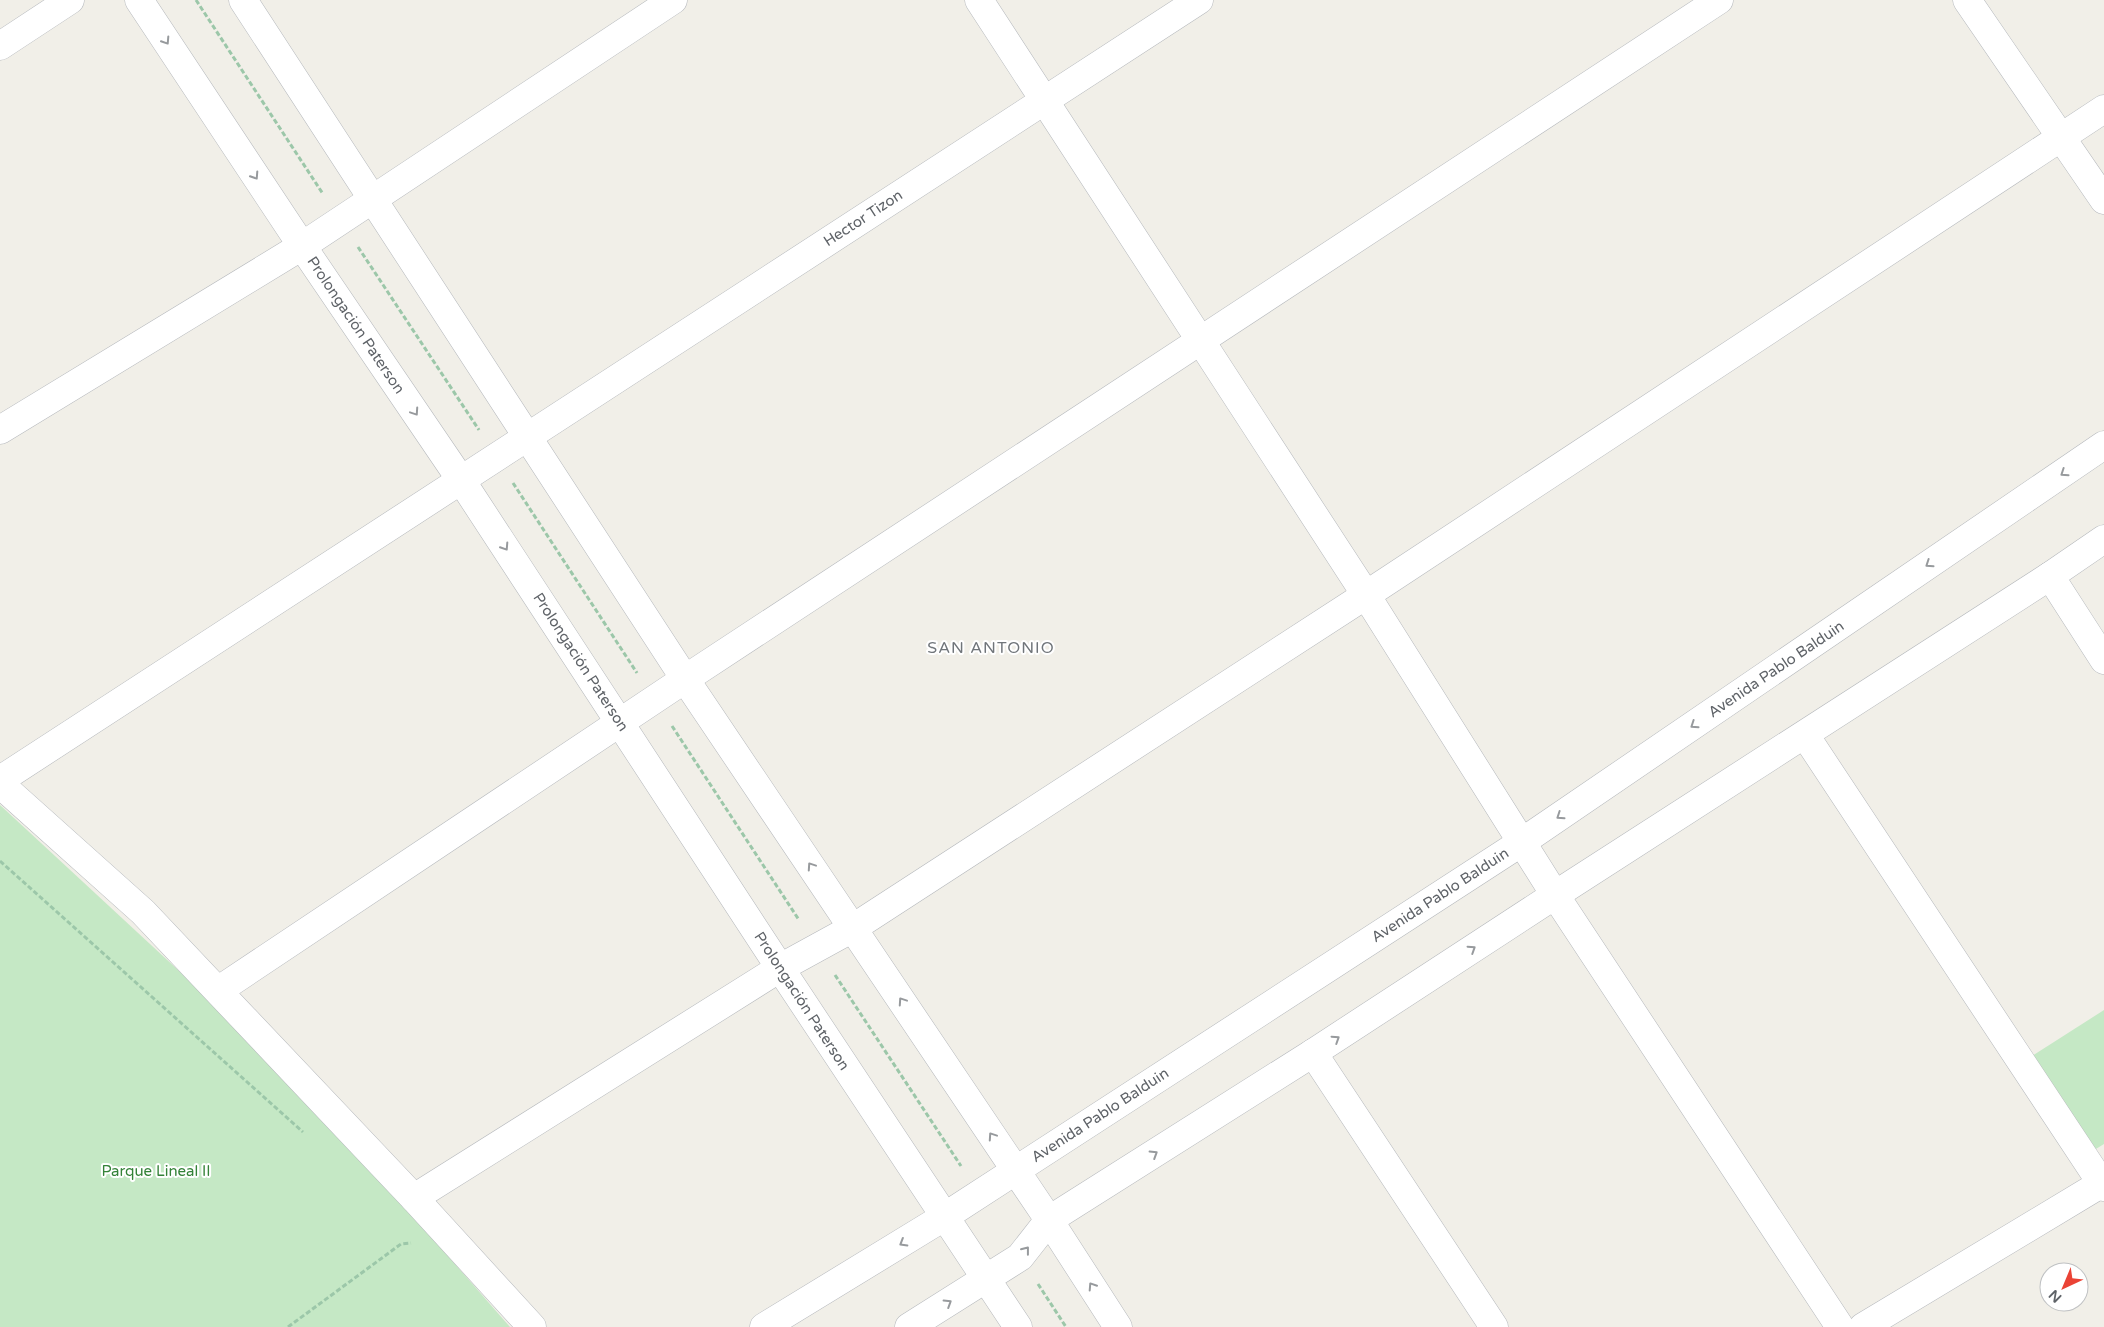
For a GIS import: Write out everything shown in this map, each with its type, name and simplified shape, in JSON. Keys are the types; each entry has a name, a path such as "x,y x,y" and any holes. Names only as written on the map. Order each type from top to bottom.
{"street":[{"path":"0,46 70,0"},
{"name":"Prolongación Paterson","path":"139,0 302,246 461,480 780,968 1018,1327"},
{"path":"243,0 685,679 1049,1220 1118,1327"},
{"path":"0,430 302,246 673,0"},
{"path":"979,0 1366,595 1555,895 1840,1327"},
{"name":"Hector Tizon","path":"0,782 527,436 1199,0"},
{"path":"219,990 654,699 1719,0"},
{"path":"1967,0 2060,139 2104,200"},
{"path":"414,1198 780,968 853,928 1366,595 2104,109"},
{"name":"Avenida Pablo Balduin","path":"764,1327 944,1217 1522,842 2104,446"},
{"path":"909,1327 1020,1257 1049,1220 1313,1054 1555,895 2050,576 2104,539"},
{"path":"2050,576 2104,660"},
{"path":"1805,735 2103,1184 1863,1327"},
{"path":"0,782 143,912 219,990 414,1198 532,1327"},
{"path":"1313,1054 1494,1327"}],"path":[{"path":"196,0 979,1194"},
{"path":"0,861 304,1133"},
{"path":"288,1327 401,1244 415,1243"},
{"path":"1020,1257 1066,1327"}],"green space":[{"name":"Parque Lineal II","path":"0,805 205,995 413,1216 510,1327 0,1327"},
{"path":"2104,1010 2104,1144 2091,1152 2029,1058"}],"district":[{"name":"SAN ANTONIO","path":"991,647"}]}
